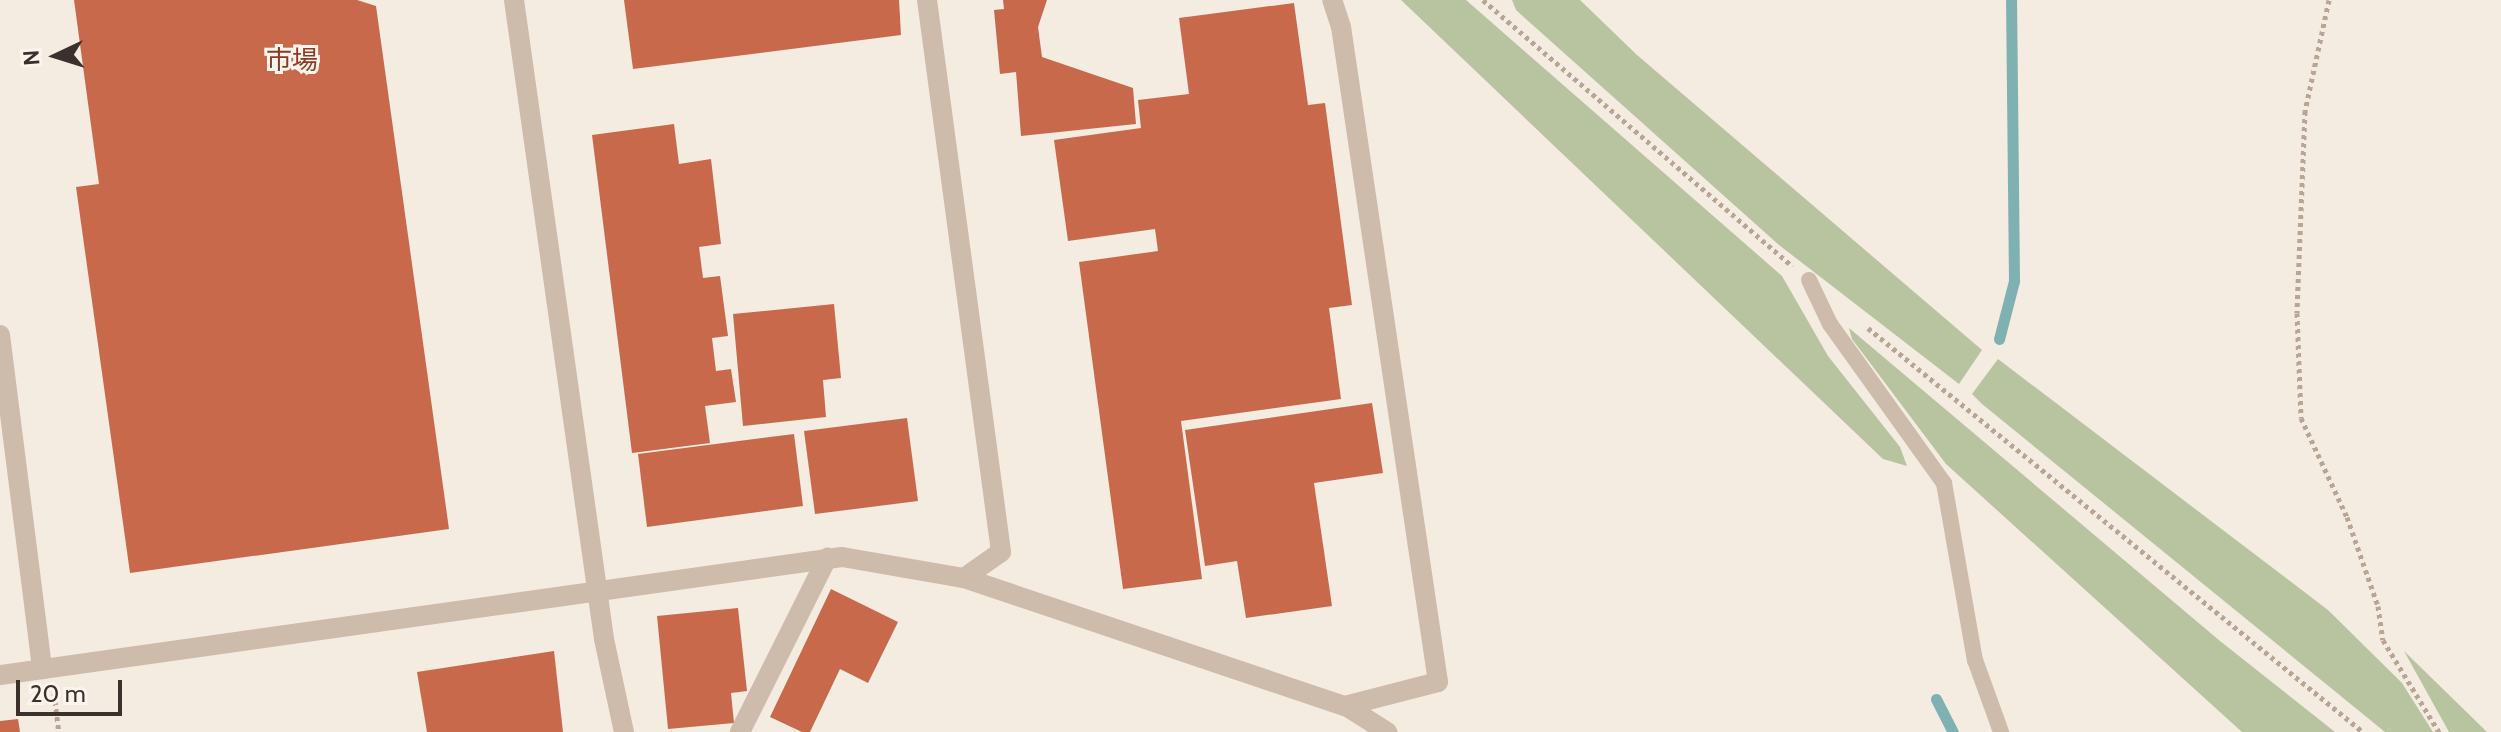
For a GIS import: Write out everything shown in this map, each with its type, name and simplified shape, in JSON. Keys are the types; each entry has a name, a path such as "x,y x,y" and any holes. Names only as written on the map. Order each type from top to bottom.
{"street":[{"path":"514,0 598,588 624,732"},
{"path":"927,0 1001,552 964,578"},
{"path":"1332,0 1341,27 1438,682 1346,706"},
{"path":"0,335 46,668"},
{"path":"740,732 827,558"},
{"path":"0,675 827,558 902,564 964,578 1346,706 1387,732"}],"lane":[{"path":"1809,280 1830,324 1944,483 1975,660 2001,732"}],"path":[{"path":"1483,0 1809,280"},
{"path":"2329,0 2305,111 2297,313 2301,418 2347,517 2378,606 2383,640 2439,732"},
{"path":"1858,320 2363,732"},
{"path":"46,668 59,732"}],"green space":[{"path":"1401,0 1466,0 1782,276 1828,356 1900,447 1907,466 1883,459"},
{"path":"1512,0 1580,0 1637,55 1982,350 1959,384 1779,245 1516,10"},
{"path":"1849,328 2220,641 2335,732 2242,732 1946,464 1852,339"},
{"path":"1998,359 2328,610 2402,683 2433,732 2385,732 1982,404 1972,394"},
{"path":"2404,651 2487,732 2449,732"}],"building":[{"path":"74,0 357,0 376,6 449,529 130,573 76,187 99,184"},
{"path":"624,0 899,0 901,35 633,69"},
{"path":"1003,0 1047,0 1038,27 1042,57 1133,88 1136,124 1021,136 1016,72 1000,74 994,10 1004,9"},
{"path":"1294,3 1308,105 1325,103 1352,305 1329,308 1341,399 1181,421 1202,579 1123,589 1079,262 1158,251 1155,229 1068,241 1054,140 1141,128 1138,100 1189,94 1179,18"},
{"path":"674,124 679,164 711,159 721,244 699,247 703,278 720,276 728,336 712,338 716,371 731,369 736,402 705,406 710,443 632,453 592,135"},
{"path":"834,304 841,378 823,380 826,417 743,426 733,314"},
{"path":"1372,403 1383,473 1314,483 1332,606 1246,618 1237,561 1205,566 1185,430"},
{"path":"907,418 918,501 815,514 804,431"},
{"path":"794,434 803,506 647,527 638,454"},
{"path":"831,589 898,622 868,683 840,669 810,732 802,732 770,717"},
{"path":"738,608 747,691 731,693 734,723 668,729 657,616"},
{"path":"554,651 563,732 427,732 417,672"},
{"path":"18,719 20,732 0,732 0,721"}],"waterway":[{"path":"1999,339 2014,281 2011,0"},
{"path":"1936,699 1953,732"}],"district":[{"name":"市場","path":"292,61"}]}
